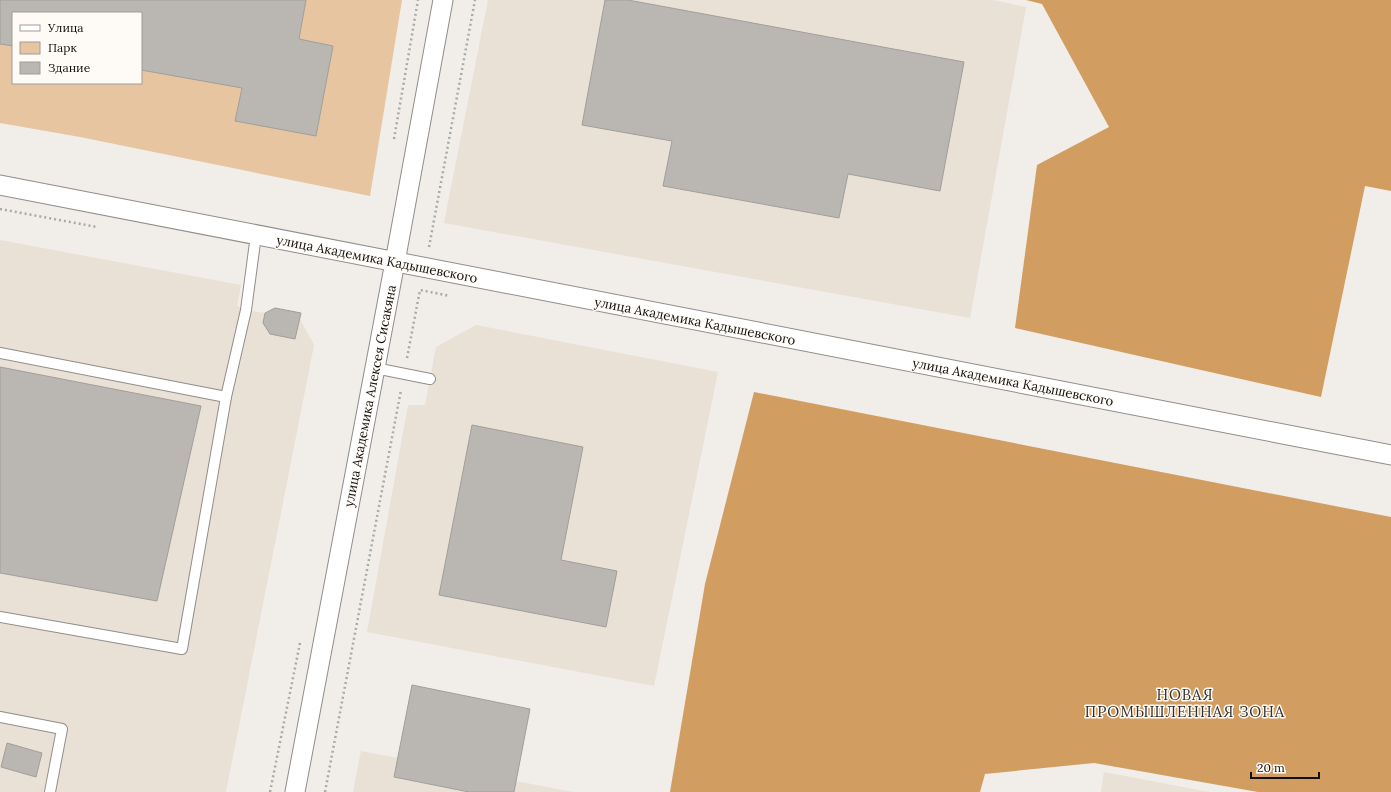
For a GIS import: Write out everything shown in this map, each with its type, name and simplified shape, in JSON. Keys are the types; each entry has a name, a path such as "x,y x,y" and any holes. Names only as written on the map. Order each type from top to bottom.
{"street":[{"name":"улица Академика Алексея Сисакяна","path":"295,792 444,0"},
{"name":"улица Академика Кадышевского","path":"0,184 1391,455"}],"lane":[{"path":"0,617 182,649 226,396 246,310 256,235"},
{"path":"0,353 226,396"},
{"path":"375,368 430,380"},
{"path":"0,717 62,729 50,792"}],"path":[{"path":"394,142 418,0"},
{"path":"429,247 475,0"},
{"path":"325,792 420,290"}],"shaded area":[{"path":"488,0 993,0 1026,7 970,318 444,223"},
{"path":"1026,0 1391,0 1391,191 1365,186 1321,397 1015,328 1037,165 1109,127 1042,4"},
{"path":"0,240 241,285 237,306 246,310 265,313 275,308 301,313 300,319 314,345 226,792 0,792"},
{"path":"476,325 718,372 654,686 367,632 408,405 425,405 436,347"},
{"path":"754,392 1391,517 1391,792 1258,792 1094,763 985,774 980,792 670,792 705,584"},
{"path":"361,751 573,792 353,792"},
{"path":"1104,772 1209,792 1101,792"}],"green space":[{"path":"0,0 402,0 370,196 80,137 0,123"}],"building":[{"path":"0,0 306,0 299,39 333,46 316,136 235,121 242,88 142,70 142,12 12,12 12,46 0,44"},
{"path":"605,0 628,0 964,62 940,191 848,174 839,218 663,186 672,141 582,125"},
{"path":"275,308 301,313 295,339 270,334 263,323 265,313"},
{"path":"0,367 201,406 157,601 0,573"},
{"path":"472,425 583,447 561,560 617,571 606,627 439,595"},
{"path":"412,685 530,709 514,792 469,792 394,777"},
{"path":"7,743 42,753 36,777 1,767"}],"district":[{"name":"НОВАЯ ПРОМЫШЛЕННАЯ ЗОНА","path":"1185,702"}]}
